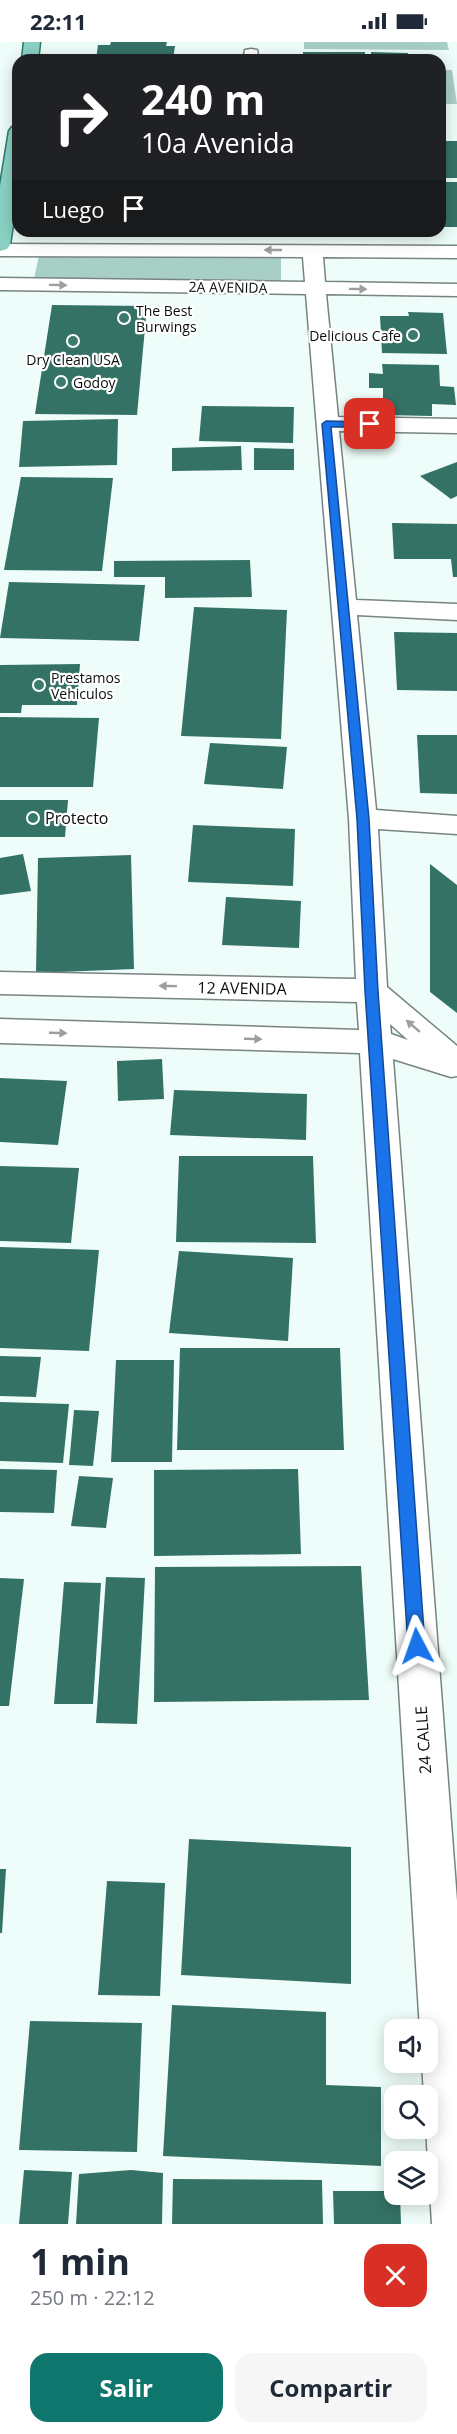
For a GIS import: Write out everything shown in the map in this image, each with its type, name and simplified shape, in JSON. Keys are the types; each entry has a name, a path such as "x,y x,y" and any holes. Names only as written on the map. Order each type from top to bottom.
{"main road":[{"path":"0,244 12,169"}],"street":[{"path":"0,250 145,241 183,241 312,250 457,252"},
{"name":"24 CALLE","path":"312,250 363,819 372,991 457,2224"},
{"name":"2A AVENIDA","path":"0,284 457,290"},
{"path":"326,424 457,426"},
{"path":"344,607 457,612"},
{"path":"363,819 457,825"},
{"name":"12 AVENIDA","path":"0,983 372,991"},
{"path":"372,991 457,1065"},
{"path":"0,1031 377,1042 457,1065"}],"green space":[{"path":"304,42 447,42 449,50 304,49"},
{"path":"446,70 452,70 457,104 446,104"},
{"path":"39,255 281,258 281,282 34,279"}],"building":[{"path":"111,42 167,42 166,46 175,46 174,54 97,54 98,45 110,45"},
{"path":"303,52 365,52 365,54 303,54"},
{"path":"371,52 408,54 371,54"},
{"path":"446,141 457,141 457,178 446,178"},
{"path":"446,182 457,182 457,227 446,227"},
{"path":"52,305 147,306 137,415 35,414"},
{"name":"Delicious Cafe","path":"408,312 443,313 447,354 382,353 380,316 409,316"},
{"path":"382,364 439,365 440,386 454,387 456,405 432,404 432,416 383,415 383,388 369,388 369,373 383,374"},
{"path":"202,406 294,407 293,443 199,441"},
{"path":"118,419 117,465 19,467 23,421"},
{"path":"241,446 242,470 172,471 172,448"},
{"path":"254,448 294,449 294,470 254,470"},
{"path":"457,462 457,496 451,499 420,476"},
{"path":"21,477 113,478 102,571 4,570"},
{"path":"392,523 457,524 457,577 453,577 451,559 394,559"},
{"path":"250,560 252,597 165,598 165,577 114,577 114,561"},
{"path":"9,582 145,585 139,641 0,638"},
{"path":"194,607 287,610 281,739 181,736"},
{"path":"394,632 457,633 457,691 397,690"},
{"name":"Prestamos Vehiculos","path":"80,664 77,705 22,705 21,713 0,713 0,665"},
{"path":"0,717 99,718 93,787 0,787"},
{"path":"417,735 457,735 457,794 420,793"},
{"path":"210,743 287,747 283,789 204,784"},
{"name":"Protecto","path":"0,800 68,800 65,837 0,837"},
{"path":"193,825 295,829 293,886 188,882"},
{"path":"23,854 31,891 0,895 0,858"},
{"path":"131,855 134,969 36,973 38,858"},
{"path":"430,864 457,885 457,1013 430,992"},
{"path":"226,897 301,901 299,948 222,945"},
{"path":"162,1059 164,1099 118,1101 117,1061"},
{"path":"0,1078 67,1081 58,1145 0,1142"},
{"path":"174,1090 307,1094 306,1140 170,1135"},
{"path":"179,1156 313,1156 316,1243 176,1242"},
{"path":"0,1166 79,1168 71,1243 0,1241"},
{"path":"0,1247 99,1250 89,1351 0,1348"},
{"path":"179,1251 293,1258 288,1341 169,1333"},
{"path":"180,1348 340,1348 344,1450 177,1450"},
{"path":"0,1356 41,1357 36,1397 0,1396"},
{"path":"116,1360 174,1360 172,1462 111,1462"},
{"path":"0,1402 69,1404 63,1463 0,1461"},
{"path":"74,1410 99,1411 93,1466 69,1465"},
{"path":"0,1469 57,1470 54,1513 0,1512"},
{"path":"298,1469 301,1554 154,1556 154,1470"},
{"path":"79,1476 113,1478 106,1528 71,1526"},
{"path":"361,1566 369,1700 154,1702 155,1567"},
{"path":"106,1577 145,1578 137,1724 96,1723"},
{"path":"0,1578 24,1579 9,1706 0,1706"},
{"path":"64,1582 101,1583 93,1704 54,1704"},
{"path":"189,1839 351,1847 351,1984 181,1975"},
{"path":"0,1869 6,1869 2,1933 0,1933"},
{"path":"107,1881 165,1883 160,1996 98,1995"},
{"path":"172,2005 326,2012 326,2085 381,2087 381,2166 163,2156"},
{"path":"30,2021 142,2023 137,2152 19,2150"},
{"path":"24,2170 72,2172 68,2224 19,2224"},
{"path":"131,2170 163,2173 162,2224 76,2224 79,2174"},
{"path":"173,2179 322,2180 323,2224 172,2224"},
{"path":"333,2191 384,2191 384,2205 400,2205 401,2224 334,2224"}],"place":[{"name":"The Best Burwings","path":"124,318"},
{"name":"Delicious Cafe","path":"413,335"},
{"name":"Dry Clean USA","path":"73,341"},
{"name":"Godoy","path":"61,382"},
{"name":"Prestamos Vehiculos","path":"39,685"},
{"name":"Protecto","path":"33,818"}],"route":[{"path":"370,424 326,424 363,819 372,991 417,1646"}]}
